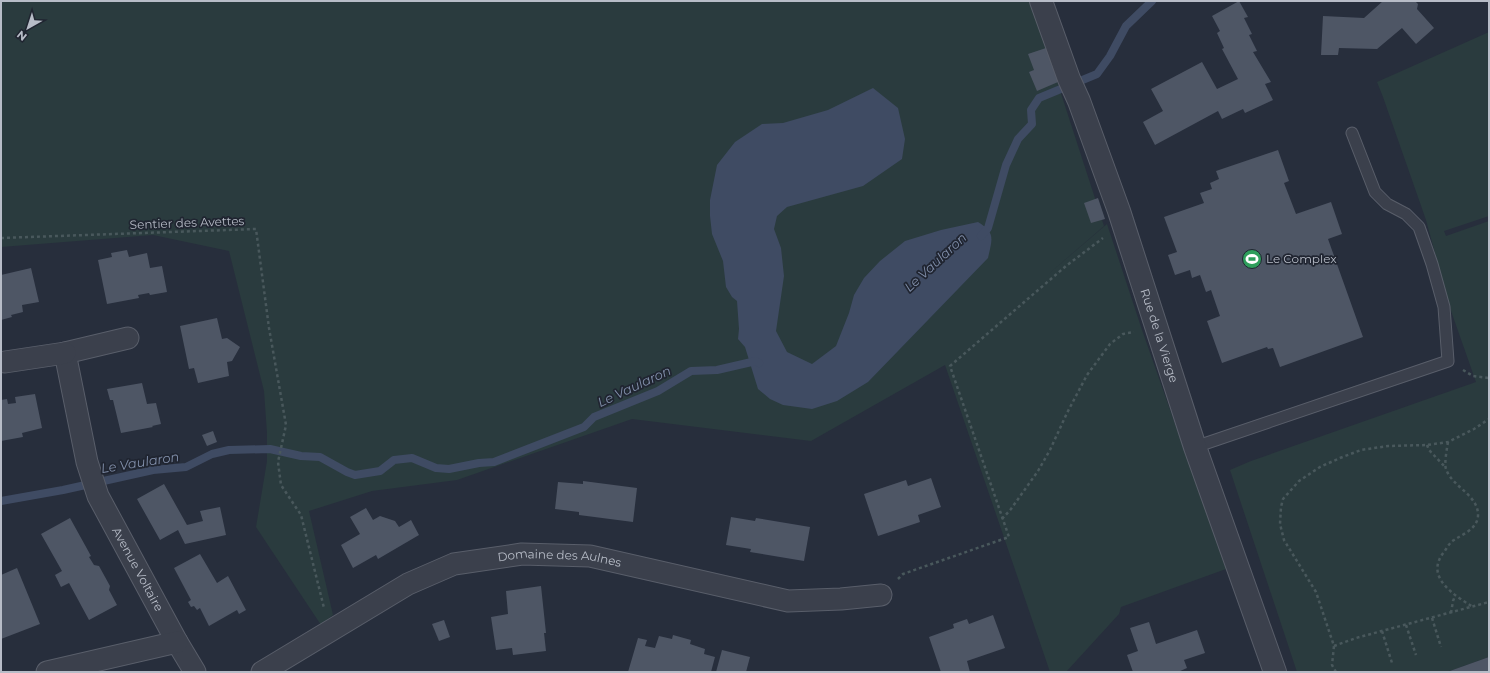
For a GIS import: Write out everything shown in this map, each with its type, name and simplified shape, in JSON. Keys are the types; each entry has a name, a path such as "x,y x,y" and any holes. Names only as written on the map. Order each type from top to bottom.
{"street":[{"name":"Rue de la Vierge","path":"1041,1 1124,226 1195,447 1275,672"},
{"path":"5,362 65,353 128,338"},
{"name":"Avenue Voltaire","path":"65,353 88,462 98,496 177,642 195,672"},
{"name":"Domaine des Aulnes","path":"262,672 408,584 454,564 522,554 590,556 788,601 841,599 881,595"},
{"path":"47,672 177,642"}],"lane":[{"path":"1195,447 1448,361 1444,307 1432,264 1419,227 1406,214 1387,204 1375,192 1352,133"}],"path":[{"path":"881,595 903,574 1009,537 950,366 1066,266 1112,231 1124,226"},
{"name":"Sentier des Avettes","path":"1,238 256,230 269,328 286,425 284,440 278,462 281,485 301,515 329,632"},
{"path":"1002,519 1038,471 1050,450 1087,374 1110,344 1122,334 1136,331"},
{"path":"1448,361 1473,376 1489,378"},
{"path":"1336,672 1332,665 1334,646 1316,592 1284,540 1280,524 1283,499 1299,481 1320,467 1360,450 1388,446 1427,445 1448,442 1474,429 1489,419"},
{"path":"1446,468 1448,442"},
{"path":"1427,445 1429,450 1446,468 1456,485 1471,497 1476,506 1478,516 1475,525 1452,541 1441,554 1438,562 1437,575 1455,596 1473,607"},
{"path":"1451,613 1455,596"},
{"path":"1334,646 1382,631 1489,602"},
{"path":"1432,618 1441,647"},
{"path":"1406,625 1416,656"},
{"path":"1382,631 1392,663"}],"shaded area":[{"path":"1,1 1031,1 1104,226 1045,277 1107,224 1142,330 1226,569 1121,607 1119,614 1066,672 1050,672 945,365 811,441 632,419 457,480 372,491 309,511 333,615 321,625 256,527 267,461 264,391 229,251 153,235 1,247"},
{"path":"1489,32 1489,216 1444,231 1446,236 1489,221 1489,657 1447,672 1297,672 1230,470 1251,461 1476,382 1450,308 1426,220 1377,82"}],"water":[{"path":"873,88 898,108 905,139 902,159 863,186 787,207 777,216 774,229 781,248 784,276 776,331 787,352 812,364 836,346 849,313 854,295 864,278 880,261 905,241 941,230 978,222 990,233 991,246 988,258 868,382 837,401 812,409 783,405 770,399 758,389 745,347 738,339 739,329 737,301 732,297 726,287 723,261 712,234 710,200 717,165 735,142 762,124 783,123 828,110"}],"building":[{"path":"1239,1 1248,17 1244,18 1252,34 1249,35 1257,51 1253,52 1271,82 1265,84 1273,100 1245,113 1243,109 1222,119 1218,111 1155,145 1143,122 1163,111 1151,89 1202,62 1217,89 1238,79 1222,49 1224,48 1217,33 1220,31 1212,16"},
{"path":"1383,1 1415,1 1418,4 1417,9 1434,28 1416,44 1402,28 1377,49 1339,48 1338,55 1321,55 1323,16 1364,18"},
{"path":"1046,48 1058,82 1037,91 1029,72 1034,70 1028,54"},
{"name":"Le Complex","path":"1278,150 1289,181 1284,183 1296,214 1331,202 1342,234 1328,239 1363,337 1280,367 1273,348 1268,349 1267,347 1222,363 1207,321 1220,316 1211,290 1206,292 1200,275 1192,278 1190,270 1175,275 1168,255 1177,252 1164,217 1204,203 1200,193 1212,189 1210,183 1219,179 1216,171"},
{"path":"1098,198 1105,219 1091,223 1084,203"},
{"path":"127,250 129,257 147,253 150,268 162,266 167,292 150,295 149,293 138,295 139,298 107,304 98,260 112,257 111,253"},
{"path":"31,268 39,302 22,305 23,312 11,315 12,317 1,320 1,275"},
{"path":"217,318 222,339 227,338 240,347 232,361 227,362 229,376 198,383 194,368 189,369 180,326"},
{"path":"142,383 147,404 156,403 161,424 121,433 113,400 110,400 107,389"},
{"path":"35,394 42,428 22,433 23,437 1,441 1,400 7,399 8,404 16,403 15,397"},
{"path":"213,431 217,442 207,446 202,435"},
{"path":"931,478 941,507 918,515 920,522 878,536 864,494 906,480 908,486"},
{"path":"583,481 637,488 633,522 579,515 579,512 555,509 558,482 583,484"},
{"path":"164,484 187,525 203,521 200,511 220,507 226,535 185,544 178,530 160,540 137,499"},
{"path":"366,508 373,520 380,516 395,521 399,527 411,520 419,535 378,559 376,555 353,568 341,545 360,534 350,517"},
{"path":"731,517 755,521 756,518 810,527 804,561 750,552 751,549 726,545"},
{"path":"70,518 91,556 89,557 94,565 99,566 110,586 109,590 117,605 89,620 69,583 61,587 55,575 62,571 41,534"},
{"path":"200,554 217,583 228,576 246,610 239,614 237,610 209,626 200,608 197,610 194,606 191,607 188,602 191,600 174,568"},
{"path":"17,568 40,624 1,639 1,575"},
{"path":"541,586 546,633 544,633 546,651 513,655 512,648 496,650 491,617 508,614 506,591"},
{"path":"993,615 1005,648 967,661 970,672 941,672 929,637 954,628 953,624 967,619 969,624"},
{"path":"444,620 450,637 439,641 432,624"},
{"path":"1149,622 1156,644 1197,630 1205,653 1184,660 1187,668 1178,672 1133,672 1127,655 1138,651 1130,628"},
{"path":"673,635 691,640 690,644 705,649 704,654 715,657 711,672 628,672 638,638 647,640 645,646 655,648 659,636 672,639"},
{"path":"722,650 750,657 746,672 716,672"},
{"path":"1489,657 1489,672 1447,672"}],"waterway":[{"name":"Le Vaularon","path":"981,236 988,228 1006,165 1018,139 1032,124 1031,110 1039,98 1097,74 1110,56 1126,26 1152,1"},
{"name":"Le Vaularon","path":"1,501 63,490 153,470 186,467 212,454 229,450 270,449 301,456 320,457 355,475 380,471 394,460 412,458 436,468 449,469 479,463 494,462 584,427 594,417 658,391 691,371 717,370 756,361 759,363"}],"place":[{"name":"Le Complex","path":"1252,259"}]}
